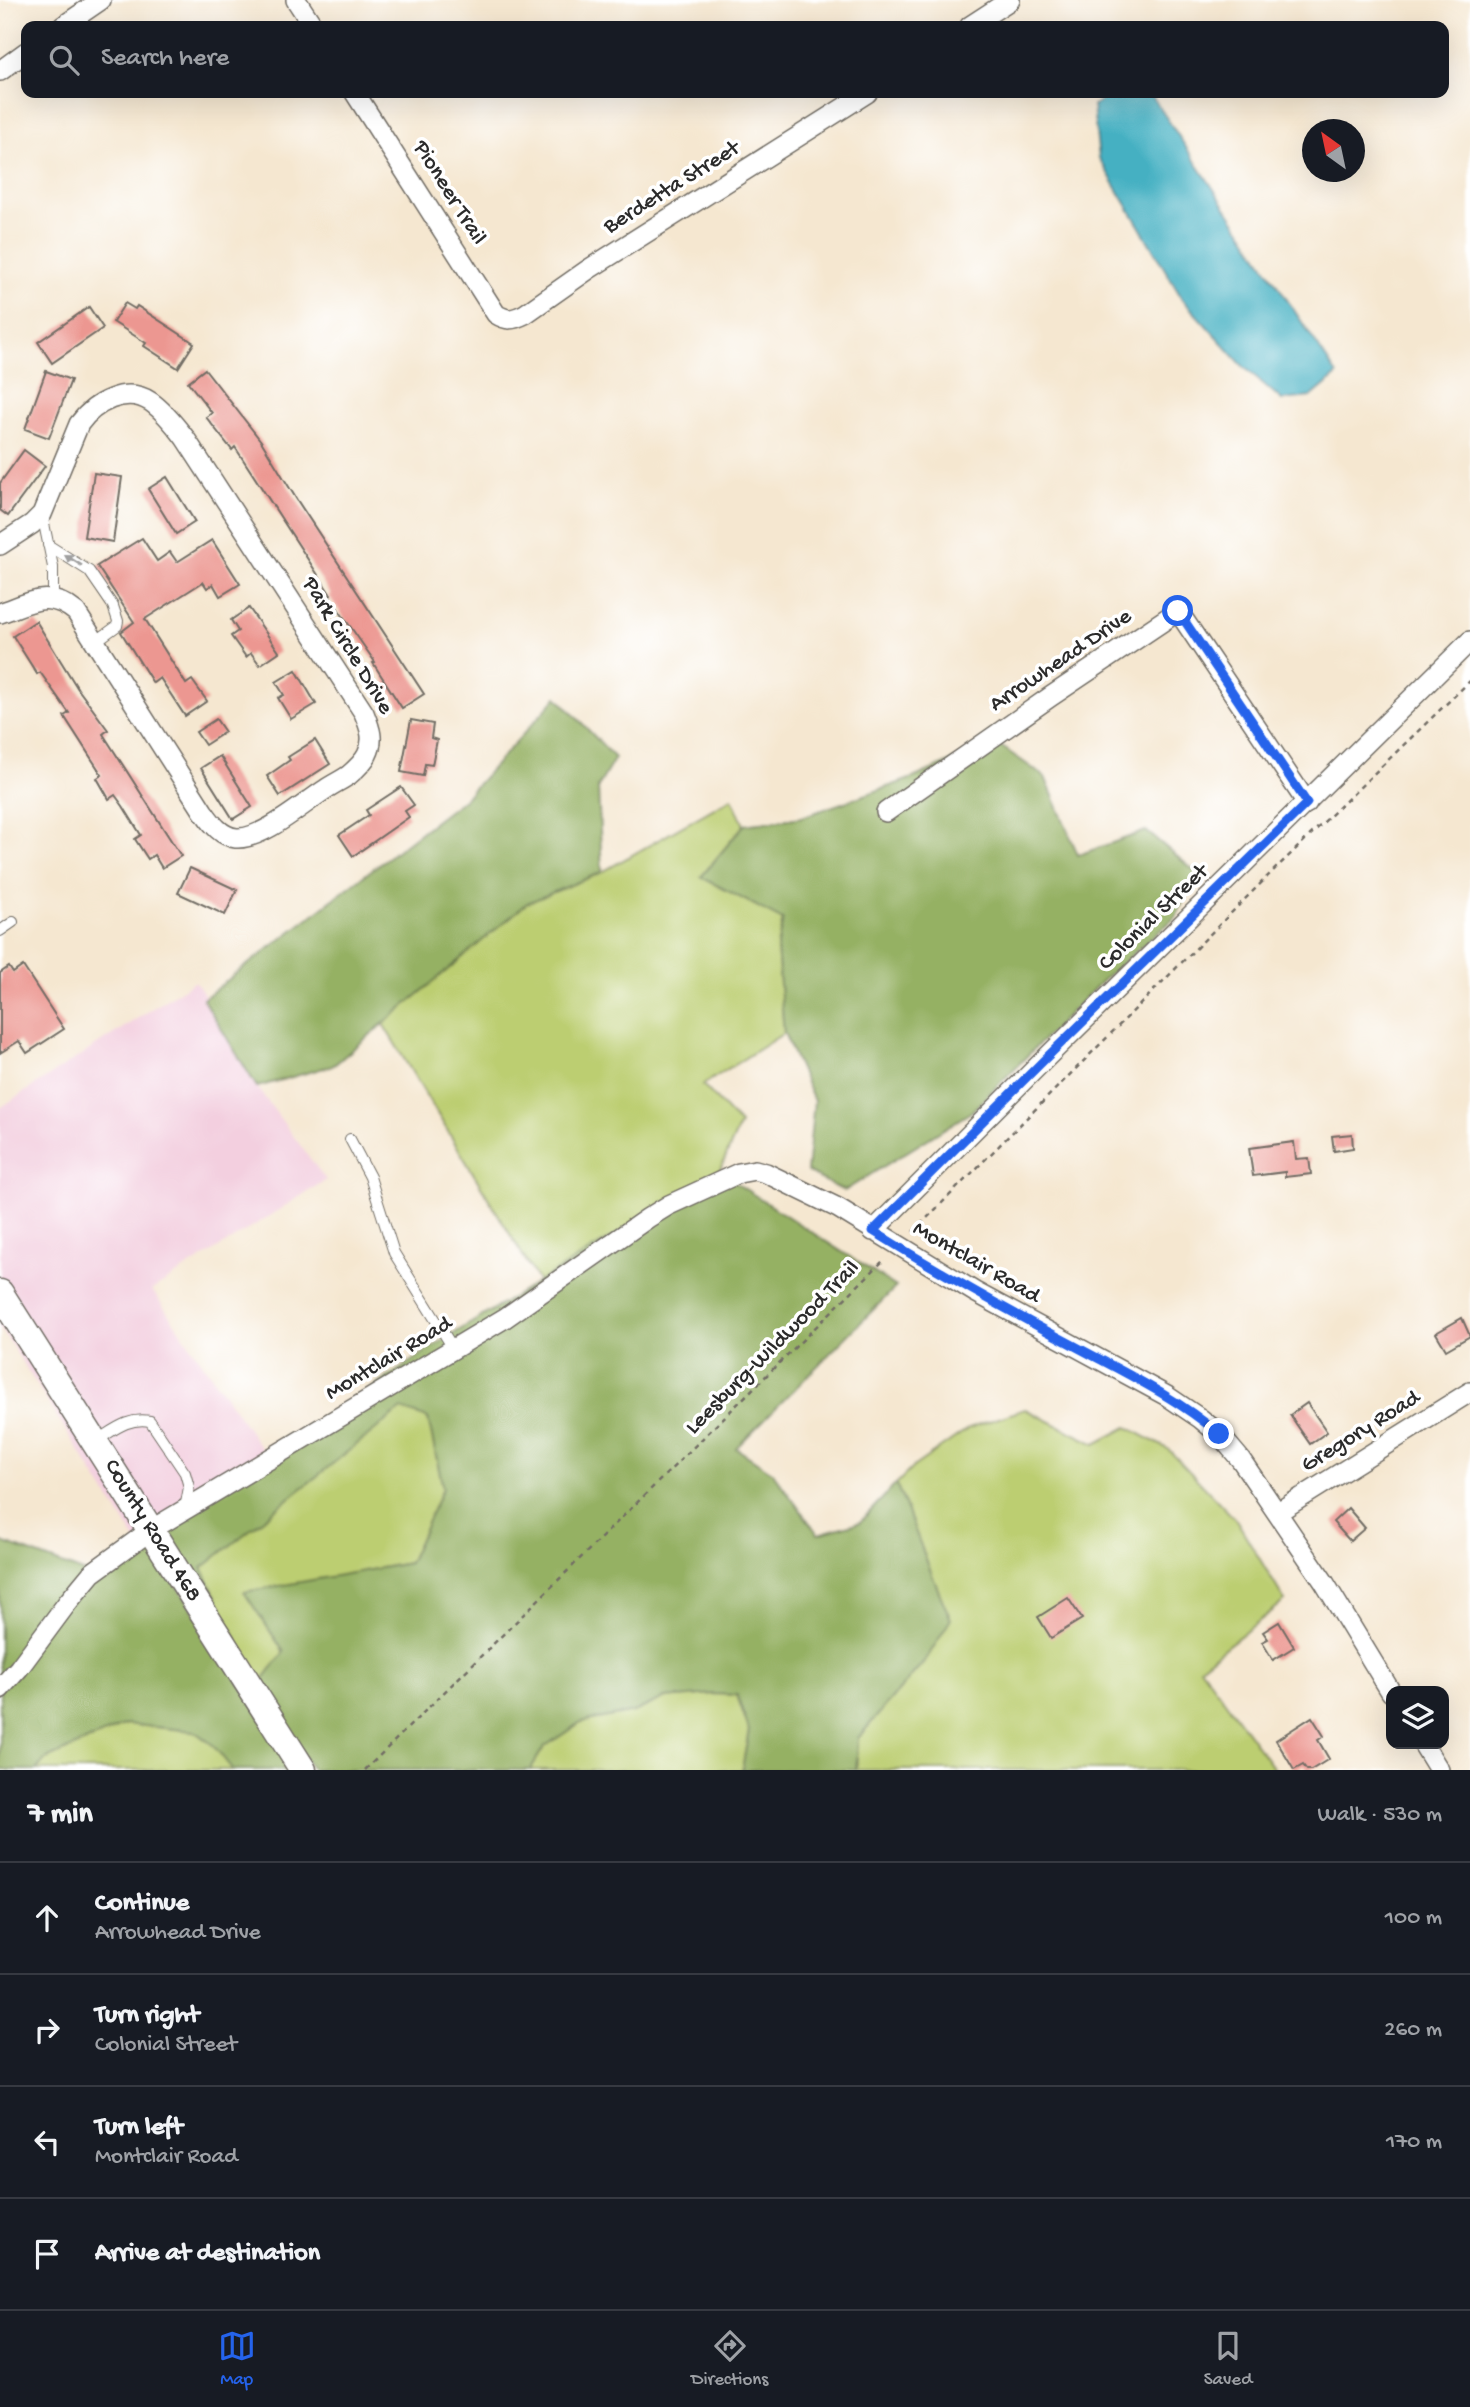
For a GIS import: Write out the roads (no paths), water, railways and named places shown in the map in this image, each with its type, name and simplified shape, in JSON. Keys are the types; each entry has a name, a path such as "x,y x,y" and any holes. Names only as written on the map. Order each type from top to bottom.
{"street":[{"path":"70,21 101,0"},
{"path":"296,0 310,21"},
{"path":"978,21 1010,0"},
{"path":"0,71 21,56"},
{"name":"Pioneer Trail","path":"358,98 496,314 502,318"},
{"name":"Berdetta Street","path":"502,318 514,319 525,314 589,269 859,98"},
{"name":"Park Circle Drive","path":"0,545 32,524 41,514 79,424 87,413 110,399 140,396 167,416 185,438 364,713 372,731 368,754 360,766 348,776 267,828 236,838 228,835 216,828 203,811 75,612 64,602 54,598"},
{"path":"0,613 35,600 54,598"},
{"name":"Arrowhead Drive","path":"886,812 1178,611 1307,803"},
{"name":"Colonial Street","path":"873,1231 1470,642"},
{"name":"Montclair Road","path":"0,1689 92,1573 151,1530 505,1318 669,1205 739,1173 755,1170 838,1208 975,1292 1167,1396 1219,1434 1278,1512 1324,1581 1387,1686"},
{"name":"County Road 468","path":"0,1293 303,1770"},
{"name":"Gregory Road","path":"1278,1512 1470,1392"},
{"path":"1426,1749 1439,1770"}],"lane":[{"path":"41,514 52,567 54,598"},
{"path":"48,545 89,571 113,606 117,626 95,642"},
{"path":"0,931 13,922"},
{"path":"350,1139 370,1177 394,1253 453,1348"},
{"path":"96,1442 125,1423 136,1419 150,1421 185,1474 189,1487 186,1509"}],"water":[{"path":"1105,98 1153,98 1337,375 1311,397 1282,400 1243,366 1183,300 1099,158 1093,106"}]}
